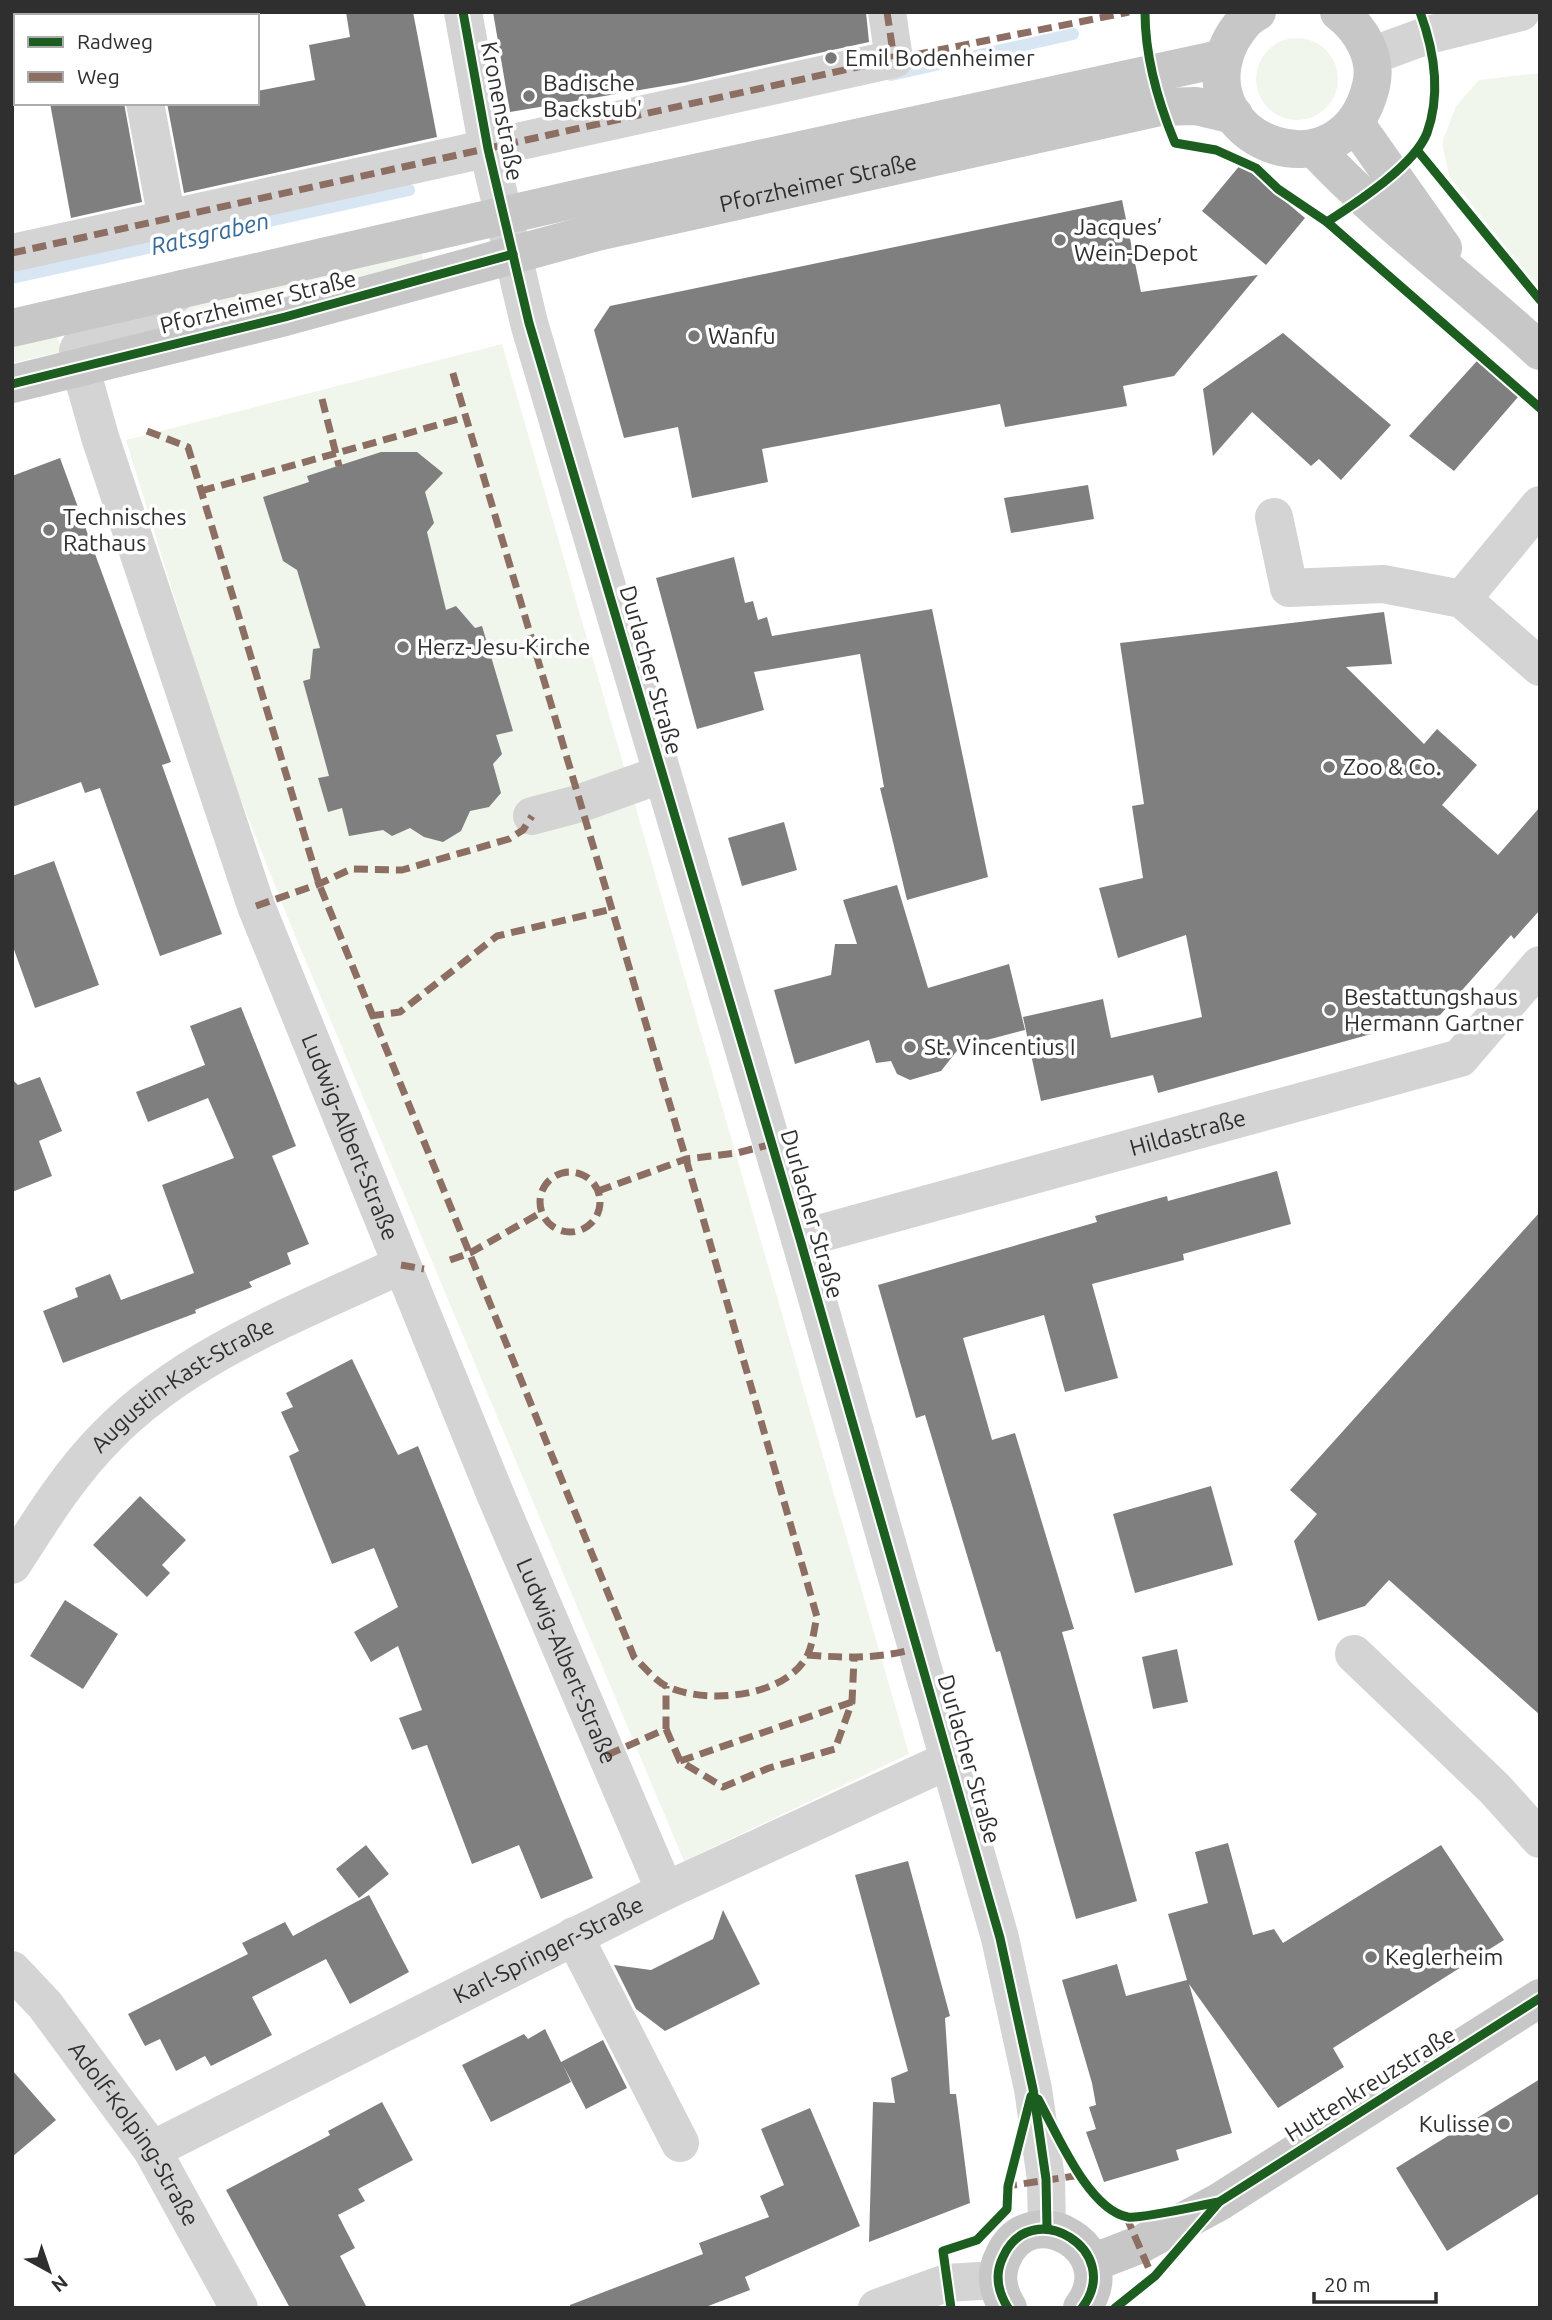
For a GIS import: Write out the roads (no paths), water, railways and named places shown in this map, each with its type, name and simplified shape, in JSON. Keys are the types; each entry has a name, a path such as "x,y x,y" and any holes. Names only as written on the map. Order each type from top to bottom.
{"main road":[{"path":"1234,30 1223,86 1234,115 1253,136 1269,144 1286,149 1315,149 1337,139 1354,123 1367,103 1373,79 1371,56 1361,34 1339,12"},
{"name":"Pforzheimer Straße","path":"18,323 505,217 1234,30"},
{"name":"Pforzheimer Straße","path":"12,384 285,317 513,254 1160,107 1204,107 1234,115"},
{"path":"1354,123 1471,287"},
{"path":"1315,149 1362,199 1471,287 1540,351"},
{"name":"Huttenkreuzstraße","path":"1092,2263 1140,2244 1219,2202 1540,1998"},
{"path":"1003,2294 999,2264 1006,2250 1031,2231 1047,2229 1062,2232 1075,2239 1092,2263 1091,2293 1082,2308"}],"street":[{"name":"Kronenstraße","path":"463,12 488,149 505,217"},
{"path":"12,253 894,59 887,12"},
{"path":"1371,56 1428,35 1521,12"},
{"path":"145,105 167,219"},
{"name":"Durlacher Straße","path":"505,217 529,323 800,1239 1000,1938 1033,2089 1045,2179 1047,2229"},
{"name":"Pforzheimer Straße","path":"80,366 78,351 83,342 95,333 138,321 182,289"},
{"name":"Ludwig-Albert-Straße","path":"80,366 100,437 256,906 496,1496 665,1891"},
{"path":"1462,599 1540,505"},
{"path":"1274,517 1289,588 1383,584 1462,599 1540,667"},
{"path":"532,816 581,803 662,774"},
{"name":"Hildastraße","path":"800,1239 1460,1058 1540,965"},
{"name":"Augustin-Kast-Straße","path":"12,1565 67,1480 107,1435 171,1382 218,1352 401,1265"},
{"path":"1354,1654 1495,1789 1540,1839"},
{"name":"Karl-Springer-Straße","path":"152,2150 665,1891 950,1760"},
{"path":"573,1936 680,2143"},
{"name":"Adolf-Kolping-Straße","path":"12,1970 45,2005 152,2150 239,2308"},
{"path":"877,2308 946,2283 1003,2294"}],"waterway":[{"path":"891,75 1073,34"},
{"name":"Ratsgraben","path":"12,278 409,190"}],"place":[{"name":"Emil Bodenheimer","path":"831,58"},
{"name":"Badische Backstub'","path":"529,96"},
{"name":"Jacques’ Wein-Depot","path":"1060,240"},
{"name":"Wanfu","path":"694,336"},
{"name":"Technisches Rathaus","path":"49,530"},
{"name":"Herz-Jesu-Kirche","path":"403,647"},
{"name":"Zoo & Co.","path":"1329,767"},
{"name":"Bestattungshaus Hermann Gartner","path":"1330,1010"},
{"name":"St. Vincentius I","path":"910,1047"},
{"name":"Keglerheim","path":"1371,1957"},
{"name":"Kulisse","path":"1504,2124"}]}
